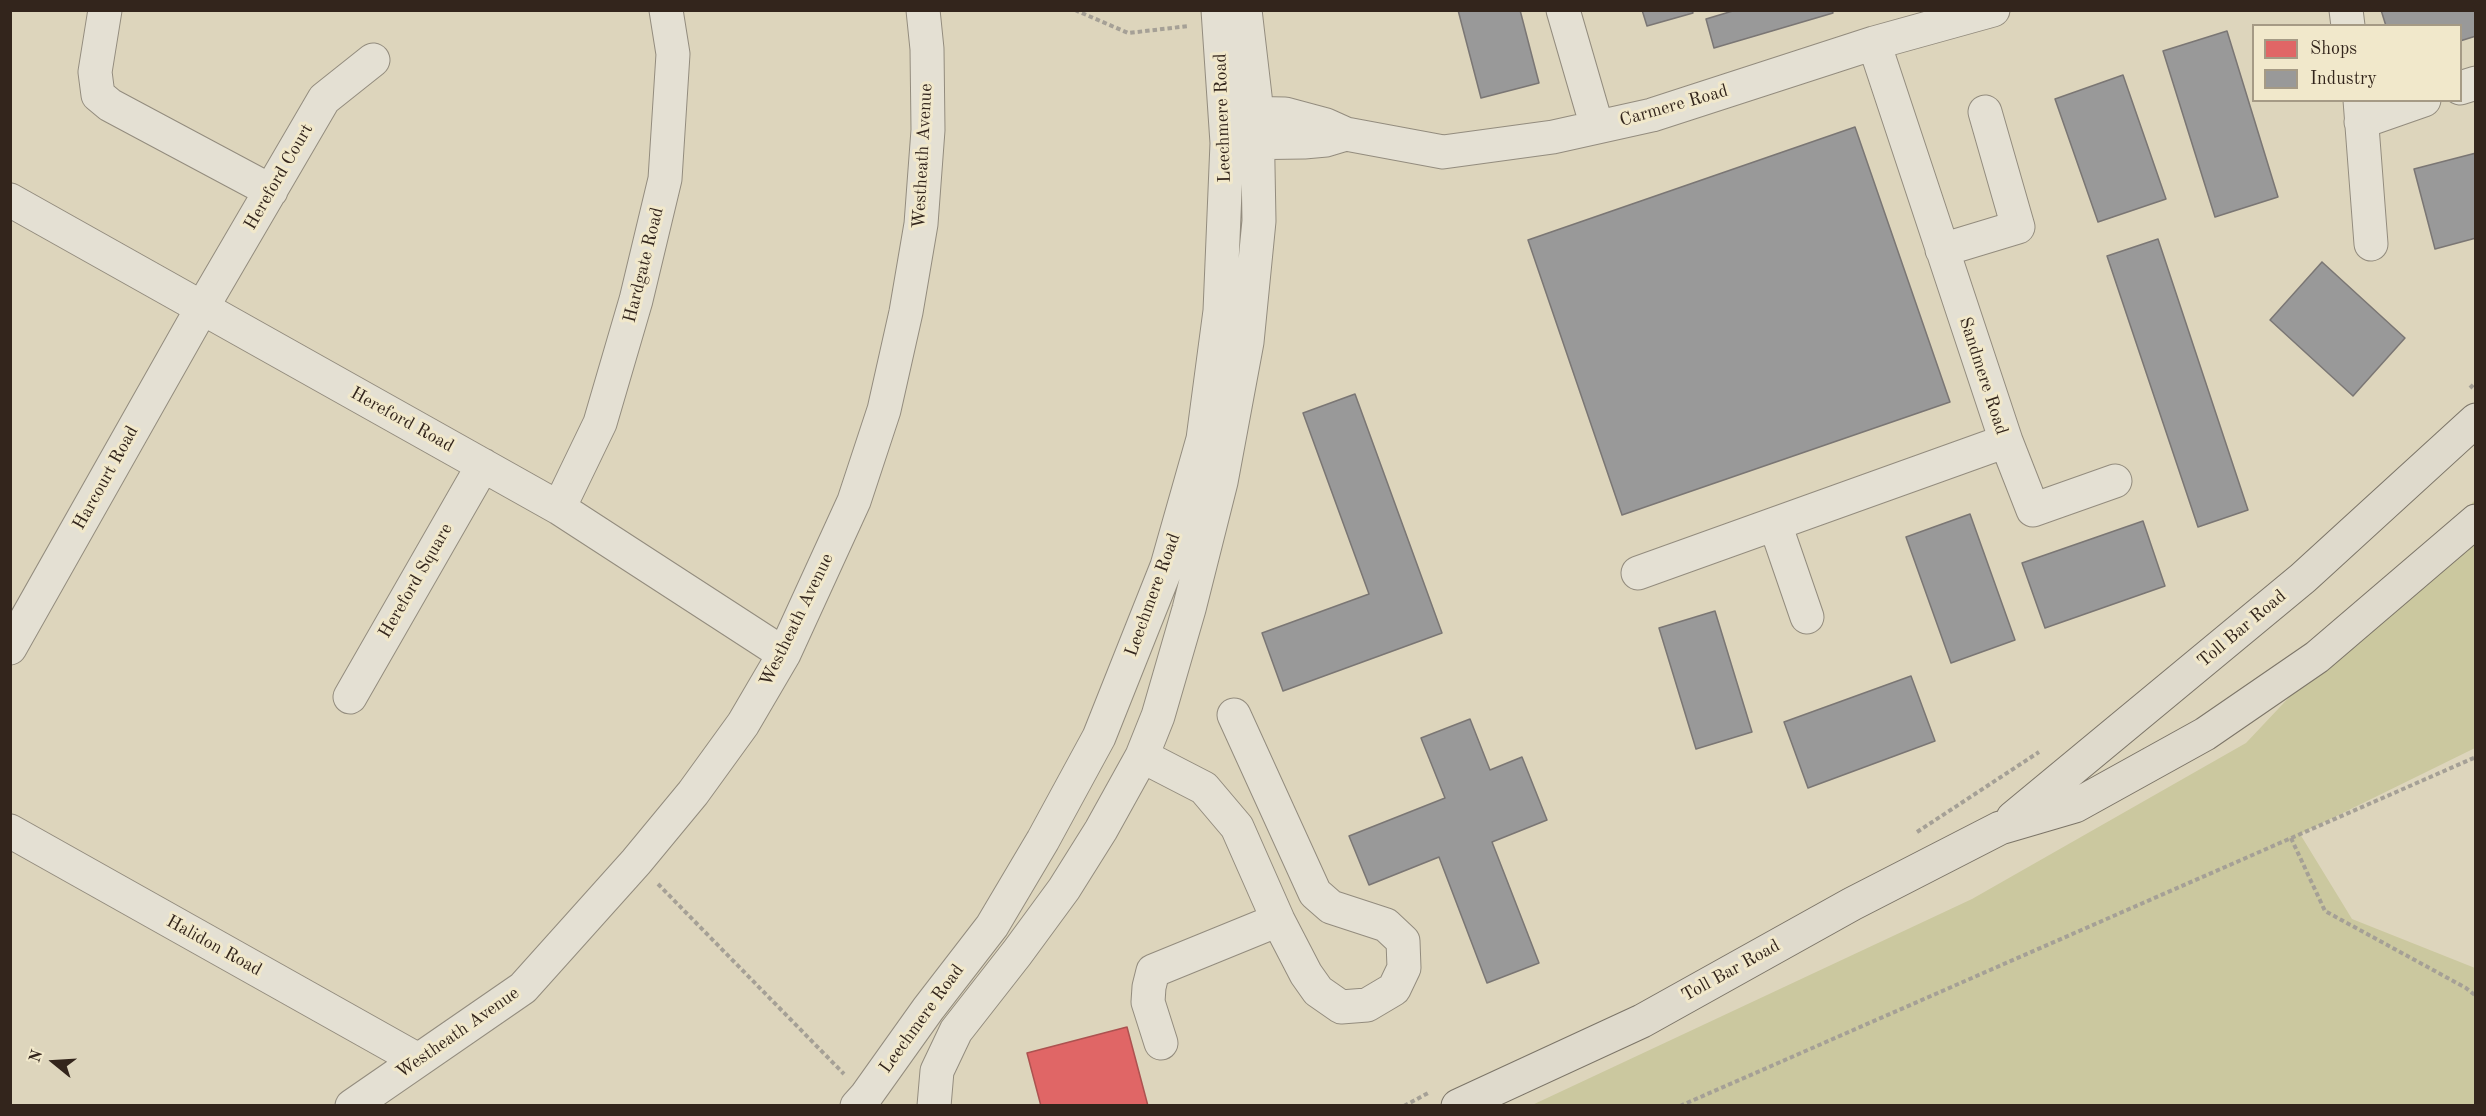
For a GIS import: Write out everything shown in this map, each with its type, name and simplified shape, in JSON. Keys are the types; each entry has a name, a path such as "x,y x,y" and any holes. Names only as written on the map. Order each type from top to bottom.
{"main road":[{"name":"Toll Bar Road","path":"2000,828 2303,578 2472,405"},
{"name":"Toll Bar Road","path":"1447,1098 1642,1021 1852,904 2000,828 2075,806 2205,734 2318,657 2475,521"}],"street":[{"path":"105,10 95,72 98,95 110,105 271,191"},
{"name":"Hardgate Road","path":"559,508 600,423 636,300 665,179 673,54 666,10"},
{"name":"Westheath Avenue","path":"352,1106 523,988 636,862 693,793 736,732 784,654 854,501 884,410 906,312 921,224 928,130 927,49 923,10"},
{"path":"1563,10 1597,127"},
{"name":"Carmere Road","path":"1242,128 1303,118 1346,134 1443,152 1553,137 1652,115 1874,43 1993,10"},
{"name":"Leechmere Road","path":"934,1106 937,1071 956,1031 1064,889 1101,830 1142,756 1158,716 1189,609 1227,447 1247,342 1258,232 1228,14"},
{"name":"Sandmere Road","path":"1638,573 2006,441 1874,43"},
{"name":"Hereford Court","path":"202,308 324,99 373,60"},
{"path":"2371,244 2361,111 2413,102"},
{"path":"1942,250 2018,227 1985,112"},
{"name":"Leechmere Road","path":"862,1101 928,1009 992,926 1043,840 1100,737 1167,566 1203,439 1242,128"},
{"name":"Hereford Road","path":"10,200 559,508 784,654"},
{"name":"Harcourt Road","path":"10,648 202,308"},
{"path":"2006,441 2033,510 2115,481"},
{"name":"Hereford Square","path":"350,697 483,465"},
{"path":"1775,524 1807,616"},
{"path":"1142,756 1204,788 1237,828 1278,920 1306,974 1318,991 1341,1007 1367,1005 1394,989 1404,968 1403,941 1386,925 1331,907 1315,893 1234,715"},
{"name":"Halidon Road","path":"10,831 418,1060"},
{"path":"1161,1043 1148,1002 1153,971 1278,920"}],"path":[{"path":"1075,10 1128,33 1228,14"},
{"path":"2472,405 2475,382"},
{"path":"1916,832 2044,748"},
{"path":"1680,1106 2475,757"},
{"path":"2291,838 2325,911 2466,988 2475,996"},
{"path":"636,862 862,1101"},
{"path":"1404,1106 1447,1098"}],"shaded area":[{"path":"2475,500 2475,748 2300,834 2352,919 2475,968 2475,1105 1530,1106 1972,899 2246,743"}],"building: Shops":[{"path":"1127,1027 1148,1106 1041,1106 1027,1053"}],"building: Industry":[{"path":"1458,10 1520,10 1539,83 1481,98"},
{"path":"1642,10 1692,10 1693,13 1647,26"},
{"path":"1736,10 1832,10 1833,13 1714,48 1706,19"},
{"path":"2381,10 2476,10 2476,36 2462,40 2462,24 2385,24"},
{"path":"2227,31 2278,197 2215,217 2163,51"},
{"path":"2123,75 2166,199 2098,222 2055,99"},
{"path":"1855,127 1950,402 1622,515 1528,240"},
{"path":"2476,153 2476,238 2435,249 2414,169"},
{"path":"2158,239 2248,510 2198,527 2107,256"},
{"path":"2322,262 2405,338 2353,396 2270,320"},
{"path":"1355,394 1442,633 1283,691 1262,633 1369,594 1303,413"},
{"path":"1970,514 2015,640 1951,663 1906,537"},
{"path":"2143,521 2165,586 2045,628 2022,563"},
{"path":"1715,611 1752,732 1696,749 1659,628"},
{"path":"1911,676 1935,741 1808,788 1784,722"},
{"path":"1470,719 1490,770 1522,757 1547,820 1492,842 1539,963 1487,983 1439,857 1369,885 1349,836 1445,798 1421,738"}]}
